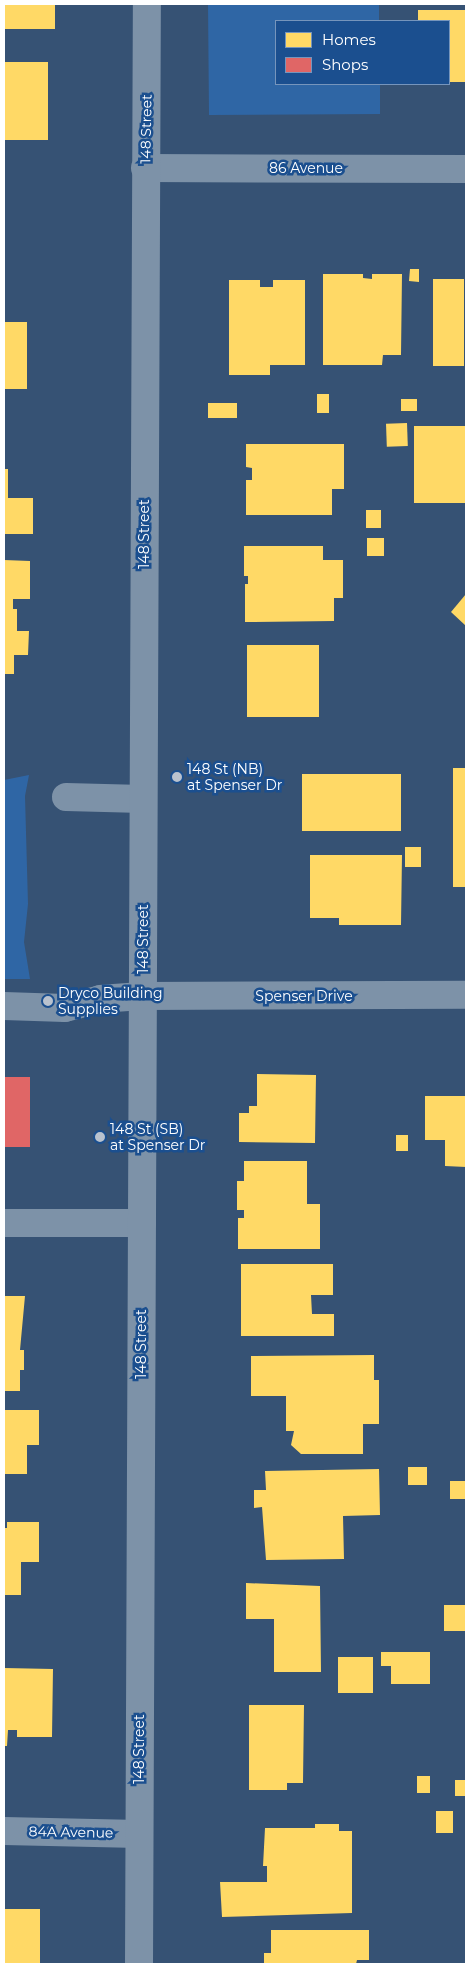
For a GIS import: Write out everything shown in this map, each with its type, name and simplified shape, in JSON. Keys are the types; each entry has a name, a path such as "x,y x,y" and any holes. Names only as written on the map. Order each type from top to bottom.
{"street":[{"name":"148 Street","path":"139,1964 147,4"},
{"name":"86 Avenue","path":"145,168 466,169"},
{"path":"66,797 143,799"},
{"name":"Spenser Drive","path":"4,1006 65,1008 100,1000 142,996 466,995"},
{"path":"4,1222 142,1222"},
{"name":"84A Avenue","path":"4,1831 139,1834"}],"shaded area":[{"path":"208,4 379,4 379,20 275,20 275,85 380,85 380,114 209,115"},
{"path":"29,775 25,796 28,904 24,942 30,979 4,979 4,780"}],"building: Homes":[{"path":"4,4 55,4 55,29 4,29"},
{"path":"418,10 466,10 466,82 450,82 450,20 418,20"},
{"path":"4,62 48,62 48,140 4,140"},
{"path":"410,269 419,269 419,282 409,281"},
{"path":"323,274 363,274 363,278 372,279 372,274 402,274 401,355 383,355 382,365 323,365"},
{"path":"433,279 464,279 464,366 433,366"},
{"path":"229,280 260,280 260,287 273,287 273,280 305,280 305,365 270,365 270,375 229,375"},
{"path":"4,322 27,322 27,389 4,389"},
{"path":"317,394 329,394 329,413 317,413"},
{"path":"401,399 417,399 417,411 401,411"},
{"path":"208,403 237,403 237,418 208,418"},
{"path":"407,423 408,446 387,447 386,424"},
{"path":"414,426 466,426 466,503 414,503"},
{"path":"246,444 344,444 344,489 332,489 332,515 246,515 246,480 252,480 252,468 246,467"},
{"path":"4,469 8,469 8,498 33,498 33,534 4,534"},
{"path":"366,510 381,510 381,528 366,528"},
{"path":"367,538 384,538 384,556 367,556"},
{"path":"244,546 323,546 323,560 343,560 343,598 334,598 334,621 245,622 245,584 248,584 248,576 244,576"},
{"path":"4,560 30,561 30,599 13,599 13,609 17,609 17,631 29,631 28,655 14,655 14,674 4,674"},
{"path":"466,594 466,626 451,612"},
{"path":"247,645 319,645 319,717 247,717"},
{"path":"453,768 466,768 466,887 453,887"},
{"path":"302,774 401,774 401,831 302,831"},
{"path":"405,847 421,847 421,867 405,867"},
{"path":"310,855 402,855 401,925 339,925 339,918 310,918"},
{"path":"257,1074 316,1075 315,1143 239,1142 239,1113 249,1113 249,1106 257,1106"},
{"path":"425,1096 466,1096 466,1167 445,1166 445,1140 425,1140"},
{"path":"396,1135 408,1135 408,1151 396,1151"},
{"path":"244,1161 307,1161 307,1204 320,1204 320,1249 238,1249 238,1218 244,1218 244,1210 237,1210 237,1181 244,1181"},
{"path":"241,1264 333,1264 333,1295 311,1295 312,1314 334,1314 334,1336 241,1336"},
{"path":"4,1296 25,1296 20,1350 24,1350 24,1370 20,1370 20,1391 4,1391"},
{"path":"374,1355 374,1380 379,1380 379,1424 363,1424 363,1454 301,1454 291,1445 294,1431 286,1431 286,1396 251,1396 251,1356"},
{"path":"4,1410 39,1410 39,1445 27,1445 27,1474 4,1474"},
{"path":"408,1467 427,1467 427,1485 408,1485"},
{"path":"379,1469 380,1515 343,1516 344,1559 266,1560 262,1507 254,1508 254,1490 266,1490 265,1471"},
{"path":"450,1481 466,1481 466,1499 450,1499"},
{"path":"7,1522 39,1522 39,1562 21,1562 21,1595 4,1595 4,1528 7,1528"},
{"path":"246,1583 320,1586 321,1672 274,1672 274,1619 246,1619"},
{"path":"444,1605 466,1605 466,1631 444,1631"},
{"path":"381,1652 430,1652 430,1684 391,1684 391,1666 381,1666"},
{"path":"338,1657 373,1657 373,1693 338,1693"},
{"path":"4,1668 53,1669 52,1737 17,1737 17,1730 8,1730 7,1746 4,1746"},
{"path":"249,1705 304,1705 303,1783 287,1783 287,1790 249,1790"},
{"path":"417,1776 430,1776 430,1793 417,1793"},
{"path":"455,1780 466,1780 466,1796 455,1796"},
{"path":"436,1811 453,1811 453,1833 436,1833"},
{"path":"315,1824 339,1824 339,1831 352,1831 352,1913 222,1917 220,1882 267,1882 267,1866 263,1866 265,1828 315,1828"},
{"path":"4,1909 40,1909 40,1964 4,1964"},
{"path":"271,1930 369,1930 369,1960 357,1960 356,1964 264,1964 264,1953 271,1953"}],"building: Shops":[{"path":"4,1077 30,1077 30,1147 4,1147"}],"place":[{"name":"148 St (NB) at Spenser Dr","path":"177,777"},
{"name":"Dryco Building Supplies","path":"48,1001"},
{"name":"148 St (SB) at Spenser Dr","path":"100,1137"}]}
